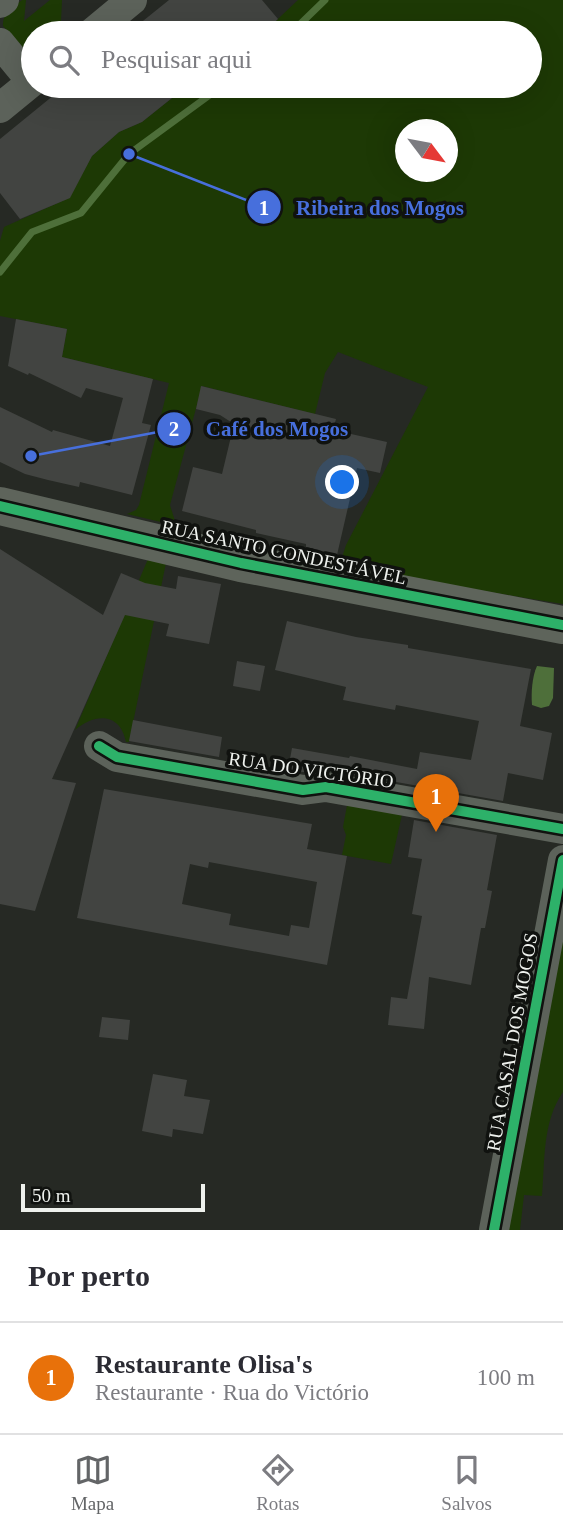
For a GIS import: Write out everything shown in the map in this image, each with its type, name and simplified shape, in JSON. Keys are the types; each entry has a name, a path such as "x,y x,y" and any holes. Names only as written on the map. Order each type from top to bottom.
{"street":[{"path":"107,21 132,0"},
{"path":"0,43 21,68"},
{"path":"0,108 21,91"},
{"name":"RUA SANTO CONDESTÁVEL","path":"0,506 241,563 563,625"},
{"name":"RUA DO VICTÓRIO","path":"99,746 112,755 130,760 303,790 326,787 563,829"},
{"name":"RUA CASAL DOS MOGOS","path":"494,1230 563,860"}],"shaded area":[{"path":"26,0 24,21 21,21 21,45 3,26 6,14"},
{"path":"50,0 62,0 61,21 24,21"},
{"path":"298,0 563,0 563,604 339,567 346,545 428,387 338,352 325,373 315,414 202,386 170,505 175,521 182,527 127,514 136,510 139,505 169,383 62,357 67,329 0,316 0,241 4,227 69,198 92,156 119,132 142,122 172,98 542,98 542,21 276,21"},
{"path":"148,559 166,563 129,742 126,742 118,725 105,718 90,721 75,730"},
{"path":"537,666 554,668 553,698 549,706 541,708 532,705 532,685"},
{"path":"348,800 403,810 391,864 342,855"},
{"path":"563,935 563,1092 551,1116 548,1129 542,1196 524,1195 520,1230 507,1230"}],"building":[{"path":"169,0 262,0 278,19 276,21 143,21"},
{"path":"50,98 172,98 142,122 119,132 92,156 70,198 20,219 0,193 0,139"},
{"path":"16,319 67,329 62,357 153,379 142,423 151,425 132,495 80,482 79,487 48,480 25,474 0,462 0,407 52,432 53,430 110,446 123,398 86,388 81,398 8,366"},
{"path":"201,386 336,419 333,430 387,442 380,473 357,468 337,555 306,547 306,544 256,533 256,530 182,511 193,467 222,474 234,424 220,415 196,409"},
{"path":"0,549 103,615 121,573 145,583 176,589 178,576 221,584 209,644 166,636 169,624 125,615 52,779 76,783 35,911 0,904"},
{"path":"287,621 356,637 408,645 408,648 531,669 520,726 552,733 543,780 508,773 503,801 329,770 288,770 292,748 417,769 420,752 471,760 479,721 396,705 395,710 343,700 346,687 275,670"},
{"path":"237,661 265,666 260,691 233,686"},
{"path":"133,720 222,737 219,757 129,741"},
{"path":"104,789 312,824 307,849 347,856 327,965 77,918","holes":["209,862 317,882 309,928 291,925 289,936 229,925 231,914 182,904 190,864 208,868"]},
{"path":"414,820 497,835 487,890 492,891 485,928 481,928 471,985 429,977 424,1029 388,1025 391,997 407,999 422,916 412,914 422,859 408,857"},
{"path":"102,1017 130,1020 128,1040 99,1037"},
{"path":"153,1074 187,1080 184,1096 210,1100 203,1134 173,1129 172,1137 142,1131"}],"waterway":[{"path":"303,21 325,0"},
{"path":"0,272 32,232 81,213 129,154 206,98"}],"cycle path":[{"path":"0,506 241,563 563,625"},
{"path":"99,746 117,757 303,790 326,787 563,829"},
{"path":"494,1230 563,860"}],"place":[{"name":"Ribeira dos Mogos","path":"129,154"},
{"name":"Café dos Mogos","path":"31,456"},
{"name":"Restaurante Olisa's","path":"436,832"}]}
